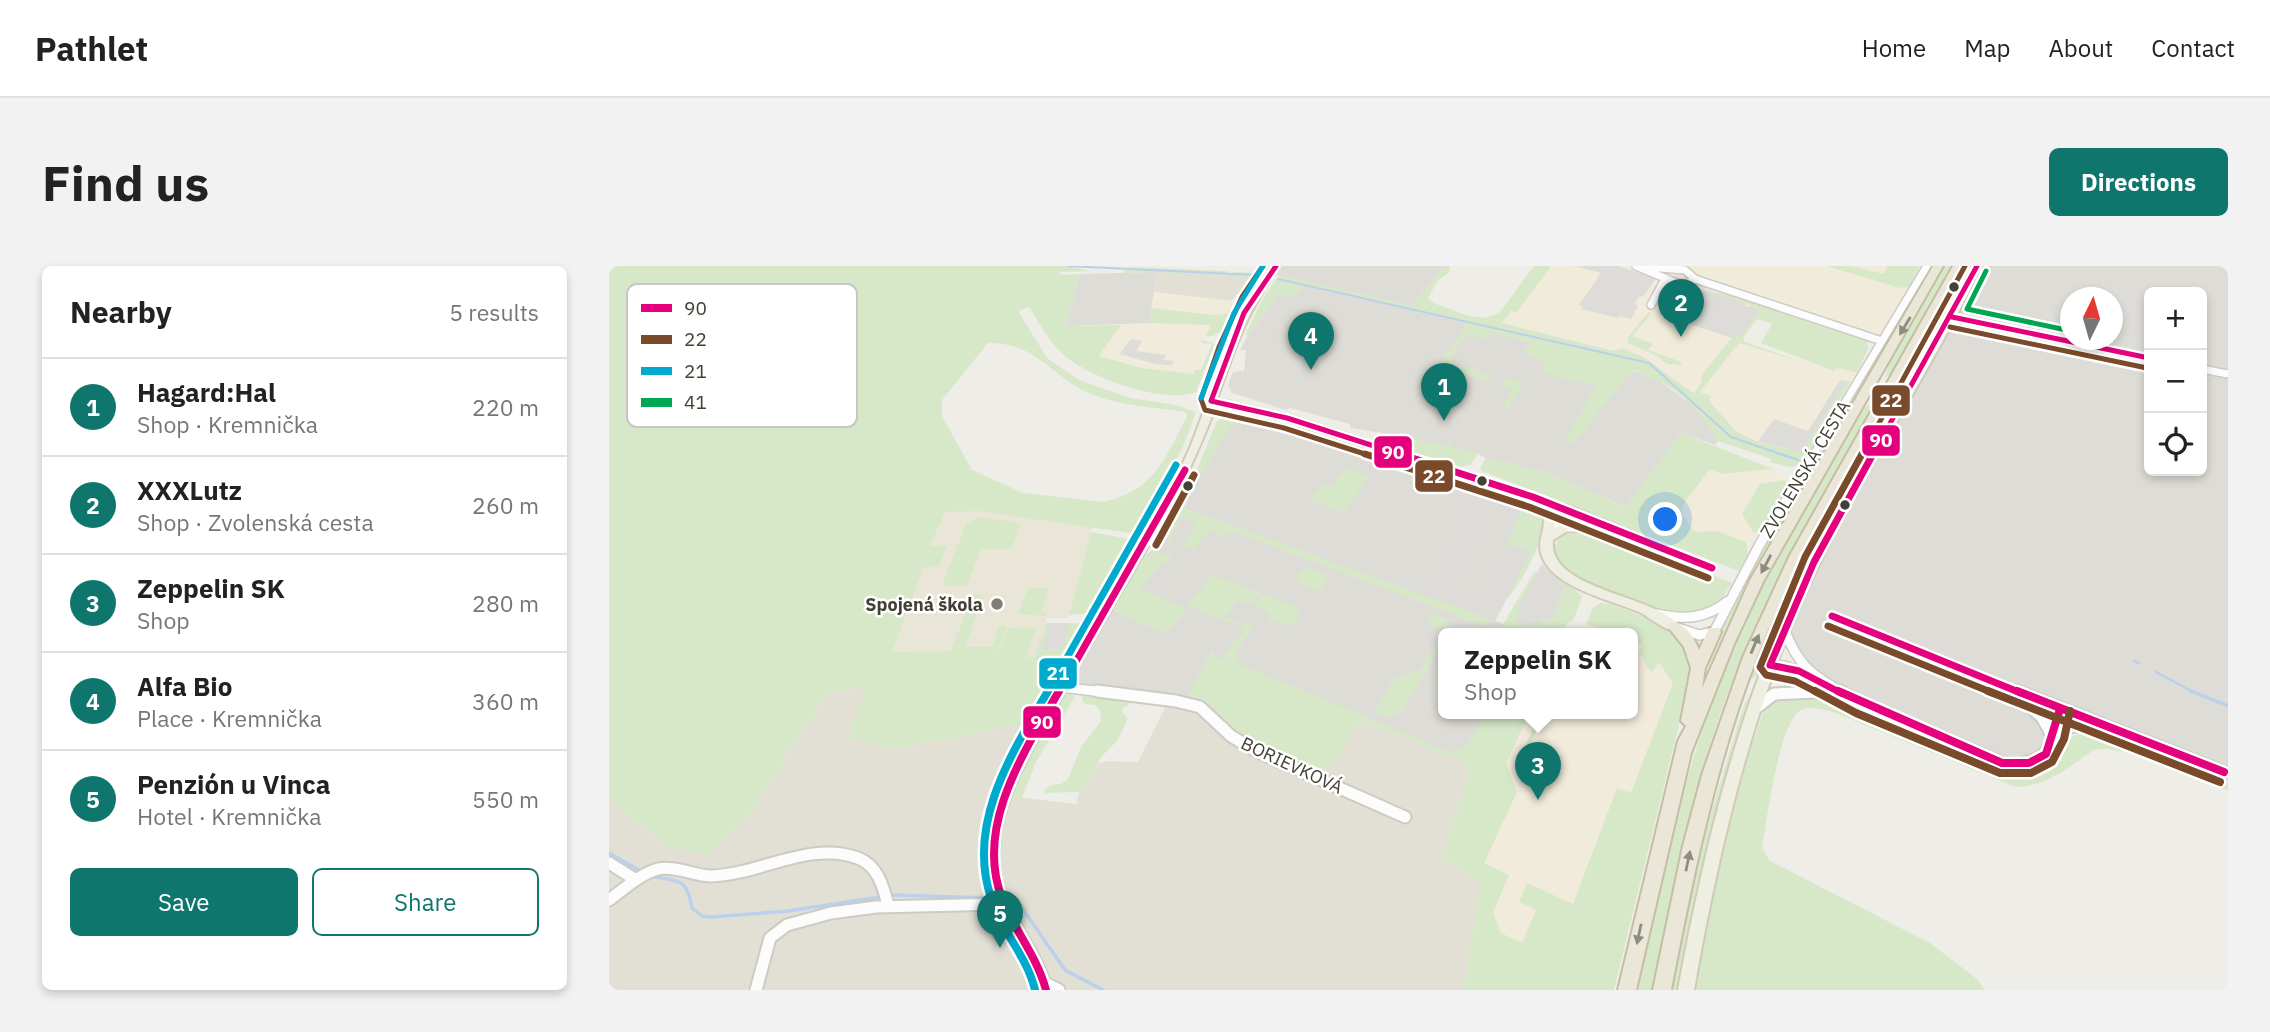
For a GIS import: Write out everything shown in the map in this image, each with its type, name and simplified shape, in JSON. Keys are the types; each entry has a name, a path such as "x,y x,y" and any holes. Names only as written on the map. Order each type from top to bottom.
{"highway":[{"path":"1685,749 1727,644 1757,580 1938,266"},
{"path":"1662,990 1673,928 1703,799 1749,657 1796,557 1958,266"},
{"path":"1878,411 1887,429"},
{"path":"1675,627 1690,644 1698,668"},
{"path":"1627,990 1685,749 1698,668 1714,632"}],"main road":[{"path":"1147,540 1185,470 1232,338 1259,287 1276,266"},
{"path":"1686,990 1709,871 1756,709 1784,629 1814,562 1952,317 1977,266"},
{"path":"1211,401 1287,418 1573,512 1565,527 1550,532"},
{"name":"ZVOLENSKÁ CESTA","path":"1533,498 1549,512 1547,553 1556,569 1675,627"}],"street":[{"path":"1636,266 1665,275 1675,284"},
{"name":"ZVOLENSKÁ CESTA","path":"1675,627 1699,635 1714,632 1767,532 1927,266"},
{"path":"1651,305 1661,291 1665,275 1680,267 1722,290 1882,341"},
{"path":"1661,291 1691,275"},
{"path":"1952,317 2144,357"},
{"path":"1944,330 1962,323 1975,323"},
{"path":"2207,370 2228,374"},
{"path":"1550,532 1573,512 1712,568"},
{"path":"1565,527 1585,525 1613,528"},
{"path":"1059,990 1046,987 1037,959 1003,904 994,865 997,826 1002,804 1017,766 1147,540"},
{"name":"ZVOLENSKÁ CESTA","path":"1649,612 1696,619 1712,613 1731,598"},
{"path":"1832,616 2060,709 2224,772"},
{"path":"1784,629 1794,655 1831,690"},
{"path":"1770,665 1781,674 1831,690 2002,763 2027,764 2037,761 2051,748 2060,709"},
{"path":"1992,681 2033,708 2055,736"},
{"name":"BORIEVKOVÁ","path":"1061,687 1176,701 1200,707 1221,728 1248,747 1405,817"},
{"path":"1756,709 1763,700 1786,691 1831,690"},
{"path":"2055,736 2072,726 2113,730"},
{"path":"609,900 653,870 669,868 711,876 817,853 839,854 871,865 881,877 886,899"},
{"path":"609,863 638,879"},
{"path":"756,990 766,948 775,930 830,912 886,899 983,906 1003,904"}],"shaded area":[{"path":"1283,266 1445,266 1412,306 1276,275"},
{"path":"1545,266 1899,266 1906,287 1909,287 1873,345 1871,342 1766,307 1741,340 1833,371 1836,368 1857,372 1851,381 1846,379 1802,452 1756,441 1737,432 1709,401 1710,396 1697,391 1694,393 1680,385 1661,366 1608,348 1502,323"},
{"path":"1575,266 1618,266 1656,278 1643,297 1639,296 1634,304 1638,306 1631,319 1620,316 1618,318 1581,309 1583,306 1579,305 1601,273"},
{"path":"1977,266 2228,266 2228,780 2118,737 2099,733 2083,732 2048,740 2043,749 2034,754 2007,756 1976,747 1864,700 1813,672 1788,637 1803,598 1896,414 1967,300"},
{"path":"1157,272 1253,278 1231,301 1154,292"},
{"path":"1157,272 1149,323 1065,326 1080,274"},
{"path":"2120,285 2141,290 2139,327 2129,327 2123,323 2123,287"},
{"path":"1304,286 1467,323 1654,377 1698,409 1718,441 1715,445 1681,433 1626,507 1547,473 1486,458 1471,450 1469,453 1408,437 1350,428 1350,424 1290,408 1286,410 1232,393 1228,385 1233,372 1244,371 1246,350 1240,350 1248,335 1278,295 1293,297"},
{"path":"1697,288 1747,304 1745,306 1752,305 1760,312 1740,336 1735,334 1732,338 1658,313 1664,307 1660,305 1674,289"},
{"path":"1154,292 1231,301 1232,305 1226,314 1213,315 1151,308"},
{"path":"1280,296 1292,298 1266,326 1259,338 1249,336"},
{"path":"1121,325 1212,325 1201,340 1201,370 1194,375 1142,368 1099,356"},
{"path":"1131,339 1142,341 1136,351 1166,355 1164,360 1174,361 1171,366 1120,354"},
{"path":"1840,380 1846,382 1802,452 1758,441 1774,419 1808,431"},
{"path":"1242,415 1471,487 1469,491 1489,495 1493,491 1523,500 1540,513 1529,557 1495,621 1514,628 1438,628 1438,719 1489,719 1466,763 1219,662 1212,651 1186,700 1069,685 1113,608 1116,612 1165,632 1127,584 1143,557 1155,548 1235,418"},
{"path":"1772,467 1790,483 1748,555 1747,545 1707,530 1694,532 1682,513 1684,503 1710,469 1722,474"},
{"path":"1473,492 1485,495 1481,505 1487,507 1454,587 1479,596 1471,610 1384,579 1390,570 1431,581"},
{"path":"1493,492 1523,501 1521,504 1527,507 1521,511 1509,540 1497,537 1508,510 1488,505"},
{"path":"940,494 1095,517 1068,618 1047,618 1036,657 1005,728 890,750 848,738"},
{"path":"1504,544 1531,551 1505,601 1499,602 1482,596"},
{"path":"1163,562 1181,569 1158,596 1140,589"},
{"path":"1542,564 1565,585 1551,621 1542,618 1537,628 1515,620 1520,609 1518,607"},
{"path":"1593,608 1637,628 1583,628"},
{"path":"1542,617 1573,628 1537,628"},
{"path":"1050,623 1070,623 1062,649 1041,649"},
{"path":"1638,629 1676,680 1567,990 1463,990 1481,883 1442,857 1470,770 1466,763 1489,719 1638,719"},
{"path":"868,687 848,737 890,750 1033,722 1016,751 999,795 1076,804 1079,792 1089,782 1098,764 1108,761 1138,762 1170,698 1205,705 1277,752 1325,772 1360,720 1466,763 1470,770 1442,857 1482,883 1463,990 609,990 609,799 666,846 721,842 729,831 746,820 829,692"}],"green space":[{"path":"609,266 1065,266 1091,271 1057,272 1063,275 1080,274 1065,326 1121,325 1099,356 1142,368 1193,374 1196,369 1201,370 1212,344 1202,343 1201,340 1215,344 1196,392 1165,395 1147,392 1108,380 1075,363 1054,344 1029,307 1018,311 1047,358 1079,380 1130,398 1176,405 1196,412 1183,447 1137,534 978,511 945,512 930,546 947,546 939,566 924,567 892,652 951,651 972,595 984,594 965,647 992,647 999,626 1007,626 997,658 1008,628 1036,627 1026,657 1035,657 1046,623 1050,623 1041,649 1061,649 1070,623 1088,623 1033,722 890,750 848,738 867,687 829,692 746,820 729,831 721,842 704,855 666,846 609,799","holes":["988,343 1019,348 1089,393 1124,403 1185,412 1187,416 1172,446 1147,481 1121,497 1103,502 1023,493 972,470 942,416 942,400"]},
{"path":"1445,266 1450,266 1449,273 1438,280 1428,298 1465,315 1484,318 1500,312 1534,266 1551,266 1517,312 1511,311 1502,323 1614,351 1621,348 1633,352 1694,393 1700,385 1702,375 1756,307 1689,287 1724,294 1867,340 1868,349 1857,372 1836,368 1834,371 1761,343 1772,324 1757,319 1743,338 1745,342 1799,361 1739,343 1700,392 1711,396 1709,401 1737,432 1756,441 1802,452 1845,382 1840,380 1851,381 1802,465 1790,467 1718,441 1701,416 1683,397 1661,382 1633,370 1576,440 1572,443 1565,441 1596,385 1579,380 1577,383 1543,373 1544,363 1524,352 1530,343 1494,333 1488,340 1467,334 1453,350 1456,351 1451,357 1452,363 1493,375 1488,381 1502,385 1506,377 1524,383 1508,408 1503,405 1513,389 1439,367 1467,323 1304,286 1293,298 1278,295 1248,335 1245,335 1262,300 1279,275 1412,306"},
{"path":"1826,266 1850,266 1884,274 1887,266 1920,266 1909,287 1900,288"},
{"path":"1943,266 1953,266 1896,369 1885,378 1889,363"},
{"path":"1964,266 1973,266 1958,286 1956,300 1890,415 1913,361"},
{"path":"1132,267 1226,271 1225,274 1232,275 1234,272 1258,273 1252,281 1252,278 1157,272 1122,273"},
{"path":"1232,305 1235,305 1224,326 1212,336 1206,336 1211,325 1149,323 1151,308 1213,315 1226,314"},
{"path":"1649,312 1652,313 1632,336 1653,344 1648,350 1682,362 1681,365 1668,364 1628,343 1627,338"},
{"path":"1874,399 1870,414 1777,580 1733,680 1691,811 1652,990 1636,990 1687,780 1713,697 1729,657 1757,594 1790,533 1859,413"},
{"path":"1230,414 1250,414 1327,438 1336,444 1248,416 1235,418 1182,507 1495,621 1481,625 1229,530 1223,537 1210,530 1196,546 1198,551 1183,546 1196,523 1181,517 1170,539 1173,541 1169,541 1164,536 1189,489 1194,485 1191,484 1217,421"},
{"path":"1874,432 1878,434 1789,599 1760,674 1750,680 1784,597"},
{"path":"1681,433 1773,469 1722,474 1710,469 1684,503 1682,513 1694,532 1716,531 1746,542 1748,555 1739,571 1480,468 1486,458 1547,473 1625,507"},
{"path":"1408,437 1444,446 1449,440 1451,441 1448,447 1479,452 1470,465 1458,467 1400,448"},
{"path":"1347,468 1368,477 1344,512 1314,502 1312,497 1323,484 1331,486"},
{"path":"1784,480 1789,486 1761,533 1753,532 1742,514 1760,484"},
{"path":"1803,480 1806,482 1748,583 1705,678 1712,651 1738,594"},
{"path":"1523,500 1540,511 1543,526 1531,561 1518,585 1505,601 1531,551 1507,544"},
{"path":"979,517 1021,523 1012,549 981,549 966,587 942,585 966,524"},
{"path":"1591,530 1634,543 1732,583 1717,602 1696,614 1669,611 1628,598 1573,574 1558,559 1554,548 1560,538 1574,532"},
{"path":"1091,532 1129,539 1131,544 1093,613 1069,615"},
{"path":"1154,552 1171,556 1172,561 1169,564 1163,563 1140,589 1186,608 1183,616 1165,632 1116,612 1113,608 1143,557"},
{"path":"1542,562 1582,597 1573,621 1568,622 1565,628 1503,628 1535,571 1538,572 1518,607 1551,620 1565,585"},
{"path":"1308,568 1329,575 1322,589 1314,590 1296,581 1299,572"},
{"path":"1213,575 1261,593 1252,605 1238,600 1224,617 1243,625 1246,622 1254,625 1236,652 1237,659 1244,666 1448,751 1467,744 1482,719 1527,719 1506,763 1517,792 1484,863 1509,875 1493,912 1501,933 1522,943 1536,910 1519,902 1527,883 1573,904 1617,788 1631,793 1673,683 1659,662 1652,672 1645,665 1643,656 1638,655 1642,645 1638,643 1638,628 1596,628 1586,624 1593,608 1600,603 1611,604 1651,620 1674,634 1689,656 1692,671 1614,990 1463,990 1481,883 1442,857 1470,770 1466,763 1360,720 1326,772 1277,752 1268,752 1225,727 1213,710 1186,700 1211,651 1220,661 1245,629 1187,605"},
{"path":"1028,588 1049,588 1041,612 1047,613 1046,616 1018,614"},
{"path":"1263,594 1296,606 1300,613 1297,621 1288,625 1268,620 1270,612 1255,606"},
{"path":"1436,614 1448,619 1450,628 1432,627 1427,615"},
{"path":"1438,640 1438,651 1402,712 1390,717 1376,713 1377,705 1394,679 1421,669"},
{"path":"1756,685 1697,886 1678,990 1672,990 1702,842 1744,705"},
{"path":"1069,693 1075,696 1035,764 1022,798 1012,797 1028,760 1063,696"},
{"path":"1083,694 1131,699 1121,710 1128,719 1117,741 1101,757 1089,782 1079,792 1045,793 1044,790 1051,785 1061,784 1068,779 1081,747 1101,721 1100,711 1095,705 1085,704 1082,700"},
{"path":"1808,695 1841,701 1907,732 2001,770 2035,770 2051,760 2069,739 2094,732 2118,737 2228,780 2228,790 2140,757 2106,749 2094,750 2047,780 2015,787 1836,713 1815,708 1803,709 1795,716 1787,730 1775,771 1762,848 1770,861 1930,943 1977,979 1984,990 1695,990 1717,870 1750,750 1765,708 1778,698"},
{"path":"1538,719 1542,719 1523,761 1527,766 1549,775 1544,785 1522,775 1516,765"}],"waterway":[{"path":"1067,266 1255,275"},
{"path":"1278,279 1649,363 1731,437 1786,456"},
{"path":"1781,454 1798,460"},
{"path":"2134,661 2139,663"},
{"path":"2156,672 2192,691"},
{"path":"2192,691 2228,706"},
{"path":"609,853 642,872"},
{"path":"651,876 680,883 687,891 692,908 702,916 712,917 788,911 880,897"},
{"path":"890,895 991,898"},
{"path":"1014,904 1020,905 1065,970 1103,990"}],"transit line":[{"name":"22","path":"1263,266 1233,313 1219,347 1201,399 1205,410 1284,428 1529,507 1708,578"},
{"name":"21","path":"1201,398 1234,313 1242,296 1263,266"},
{"name":"90","path":"1276,266 1244,313 1211,401 1287,418 1533,497 1712,568"},
{"name":"22","path":"1965,266 1805,557 1760,667 1766,675 1795,681 1856,713 2000,773 2031,773 2052,762 2064,739 2070,711"},
{"name":"90","path":"1977,266 1814,562 1770,665 1799,671 1860,703 2002,763 2029,763 2046,754 2060,709"},
{"name":"41","path":"1986,271 1967,309 2060,329"},
{"name":"90","path":"1952,317 2144,357"},
{"name":"22","path":"1950,327 2144,367"},
{"name":"21","path":"1035,990 1025,961 999,918 986,879 985,839 993,799 1008,761 1176,465"},
{"name":"90","path":"1046,990 1035,959 1000,895 995,858 1004,802 1017,766 1185,470"},
{"name":"22","path":"1156,545 1194,475"},
{"name":"90","path":"1832,616 2060,709 2224,772"},
{"name":"22","path":"1828,626 2056,719 2220,782"}],"place":[{"name":"XXXLutz","path":"1681,337"},
{"name":"Alfa Bio","path":"1311,370"},
{"name":"Hagard:Hal","path":"1444,421"},
{"name":"Spojená škola","path":"997,604"},
{"name":"Zeppelin SK","path":"1538,800"},
{"name":"Penzión u Vinca","path":"1000,948"}]}
